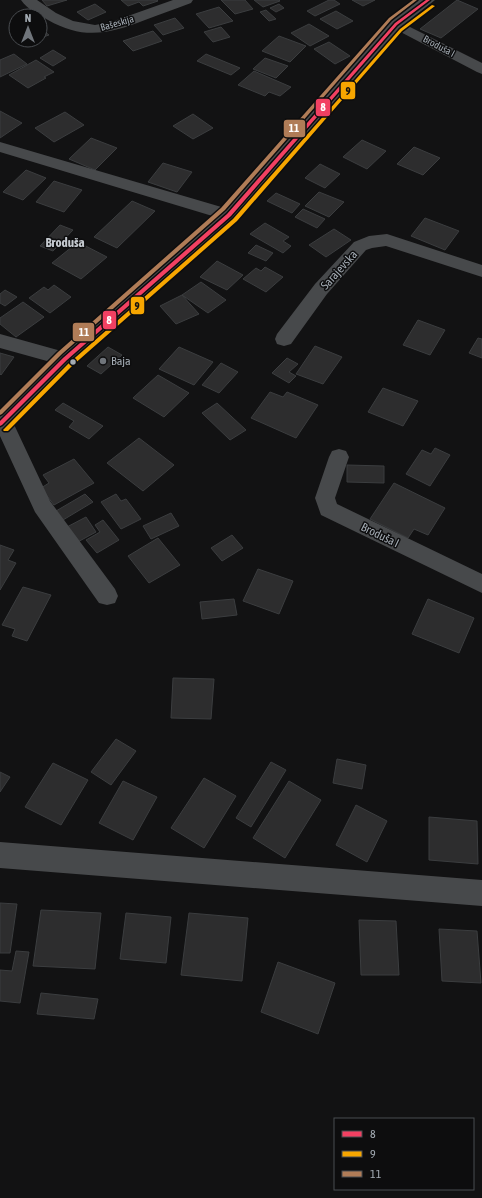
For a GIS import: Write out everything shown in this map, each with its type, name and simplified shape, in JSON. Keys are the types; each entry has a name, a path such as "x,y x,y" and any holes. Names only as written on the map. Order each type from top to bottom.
{"main road":[{"path":"1,422 65,359 229,215 396,24 428,0"}],"street":[{"name":"Bašeskija","path":"28,0 42,11 59,20 80,27 96,29 113,27 186,0"},
{"name":"Broduša I","path":"396,24 482,69"},
{"path":"0,147 229,215"},
{"name":"Sarajevska","path":"284,338 321,289 360,246 369,242 387,240 482,271"},
{"path":"0,341 65,359"},
{"path":"1,422 42,506 107,596"},
{"name":"Broduša I","path":"339,457 325,498 328,509 482,584"},
{"path":"0,855 482,893"}],"building":[{"path":"42,0 67,0 47,6"},
{"path":"121,0 158,1 143,6 139,2 128,6"},
{"path":"221,0 245,0 253,9 235,14"},
{"path":"254,0 279,0 280,1 263,7"},
{"path":"329,0 334,0 340,4 315,16 307,11"},
{"path":"352,0 375,0 363,6"},
{"path":"457,0 478,9 441,38 420,29"},
{"path":"95,4 106,12 88,20 77,12"},
{"path":"279,4 284,8 276,12 270,8"},
{"path":"219,7 233,21 209,28 196,14"},
{"path":"266,10 276,19 269,21 260,12"},
{"path":"336,11 353,21 337,29 320,19"},
{"path":"175,18 184,28 163,35 154,25"},
{"path":"309,24 329,36 310,46 291,33"},
{"path":"221,27 230,37 213,42 204,32"},
{"path":"153,31 162,41 133,51 123,41"},
{"path":"279,36 306,46 290,62 262,51"},
{"path":"329,42 350,56 335,64 314,49"},
{"path":"53,50 66,58 53,66 40,58"},
{"path":"14,54 27,64 0,77 0,60"},
{"path":"206,54 240,68 231,75 197,61"},
{"path":"265,58 288,66 276,78 253,69"},
{"path":"36,60 54,72 28,88 9,75"},
{"path":"254,71 291,87 280,96 269,92 265,96 238,85"},
{"path":"0,111 22,123 0,138"},
{"path":"65,112 84,125 54,142 35,128"},
{"path":"193,114 213,128 193,139 173,126"},
{"path":"91,138 117,148 95,170 69,159"},
{"path":"362,140 386,151 367,169 343,157"},
{"path":"414,147 440,158 423,175 397,164"},
{"path":"163,163 192,172 177,192 148,182"},
{"path":"320,164 340,174 325,188 305,178"},
{"path":"26,170 46,178 23,200 3,192"},
{"path":"54,181 82,190 64,212 36,202"},
{"path":"319,192 344,202 329,217 305,206"},
{"path":"276,193 300,204 292,213 267,201"},
{"path":"132,201 155,211 117,248 94,237"},
{"path":"303,209 325,219 317,228 295,217"},
{"path":"425,218 459,231 445,250 411,236"},
{"path":"265,223 289,237 283,241 291,246 283,253 250,234"},
{"path":"60,225 73,230 53,251 40,246"},
{"path":"334,229 351,240 326,257 309,245"},
{"path":"78,242 107,257 81,279 52,263"},
{"path":"256,245 273,253 266,261 248,253"},
{"path":"217,261 243,275 227,290 200,277"},
{"path":"265,267 283,277 266,292 243,279 256,268 261,271"},
{"path":"201,282 226,300 208,313 182,295"},
{"path":"54,285 71,297 50,313 29,298 44,287 48,290"},
{"path":"5,290 17,297 5,306 0,303 0,294"},
{"path":"182,295 199,314 176,324 160,306"},
{"path":"23,302 44,317 16,337 0,324 0,318"},
{"path":"418,320 445,330 430,355 403,345"},
{"path":"478,338 482,339 482,358 469,353"},
{"path":"315,346 342,357 323,384 296,374"},
{"path":"108,347 122,355 101,374 87,366"},
{"path":"179,347 213,362 194,385 159,369"},
{"path":"0,353 14,357 1,375 0,374"},
{"path":"287,358 298,364 289,372 296,376 289,383 272,373"},
{"path":"221,363 238,372 219,393 202,385"},
{"path":"158,375 189,393 164,417 133,398"},
{"path":"383,388 418,401 403,426 368,412"},
{"path":"270,392 283,397 287,392 318,405 296,438 251,418"},
{"path":"63,403 103,426 89,439 69,427 74,421 55,410"},
{"path":"217,403 246,430 230,440 202,413"},
{"path":"139,438 174,465 143,491 107,463"},
{"path":"435,448 450,455 430,486 406,474 422,450 431,454"},
{"path":"74,459 94,483 54,505 41,488 49,483 43,475"},
{"path":"347,465 384,466 384,483 347,482"},
{"path":"394,483 445,508 428,535 414,529 408,538 370,519"},
{"path":"85,494 93,502 63,520 56,511"},
{"path":"116,494 121,501 126,499 141,519 121,529 101,502"},
{"path":"171,513 179,526 151,539 143,526"},
{"path":"86,517 96,532 74,544 63,529"},
{"path":"103,520 119,540 97,553 86,540 100,532 95,525"},
{"path":"232,535 243,548 222,561 211,548"},
{"path":"158,538 180,565 149,583 128,556"},
{"path":"0,545 14,550 8,560 16,563 0,590"},
{"path":"258,569 293,581 279,614 243,601"},
{"path":"23,587 51,595 27,641 12,636 15,629 2,625"},
{"path":"234,599 237,615 202,619 200,602"},
{"path":"428,599 474,618 459,653 412,634"},
{"path":"173,678 214,679 211,719 171,718"},
{"path":"116,739 136,751 111,785 91,772"},
{"path":"337,759 366,765 362,789 333,783"},
{"path":"271,762 286,770 251,827 236,818"},
{"path":"53,763 88,780 61,825 25,807"},
{"path":"0,772 10,777 0,792"},
{"path":"204,778 236,796 204,848 171,828"},
{"path":"123,781 157,797 133,840 99,823"},
{"path":"289,781 321,800 285,858 253,838"},
{"path":"356,805 387,821 367,862 336,845"},
{"path":"429,817 477,821 478,864 429,860"},
{"path":"0,903 17,904 10,953 0,953"},
{"path":"41,910 101,913 95,969 33,966"},
{"path":"126,913 171,917 166,963 120,959"},
{"path":"189,913 248,918 242,981 181,975"},
{"path":"359,920 396,921 399,975 361,975"},
{"path":"439,929 477,931 481,983 442,981"},
{"path":"16,951 29,952 20,1003 0,1001 0,970 12,971"},
{"path":"278,962 335,983 318,1034 261,1012"},
{"path":"41,993 98,999 94,1019 37,1014"}],"transit line":[{"name":"11","path":"0,413 60,353 223,209 390,19 415,0"},
{"name":"8","path":"0,424 65,359 229,215 396,24 428,0"},
{"name":"9","path":"6,430 70,365 235,220 401,30 433,6"}],"place":[{"name":"Baja","path":"103,361"}],"district":[{"name":"Broduša","path":"65,242"}]}
